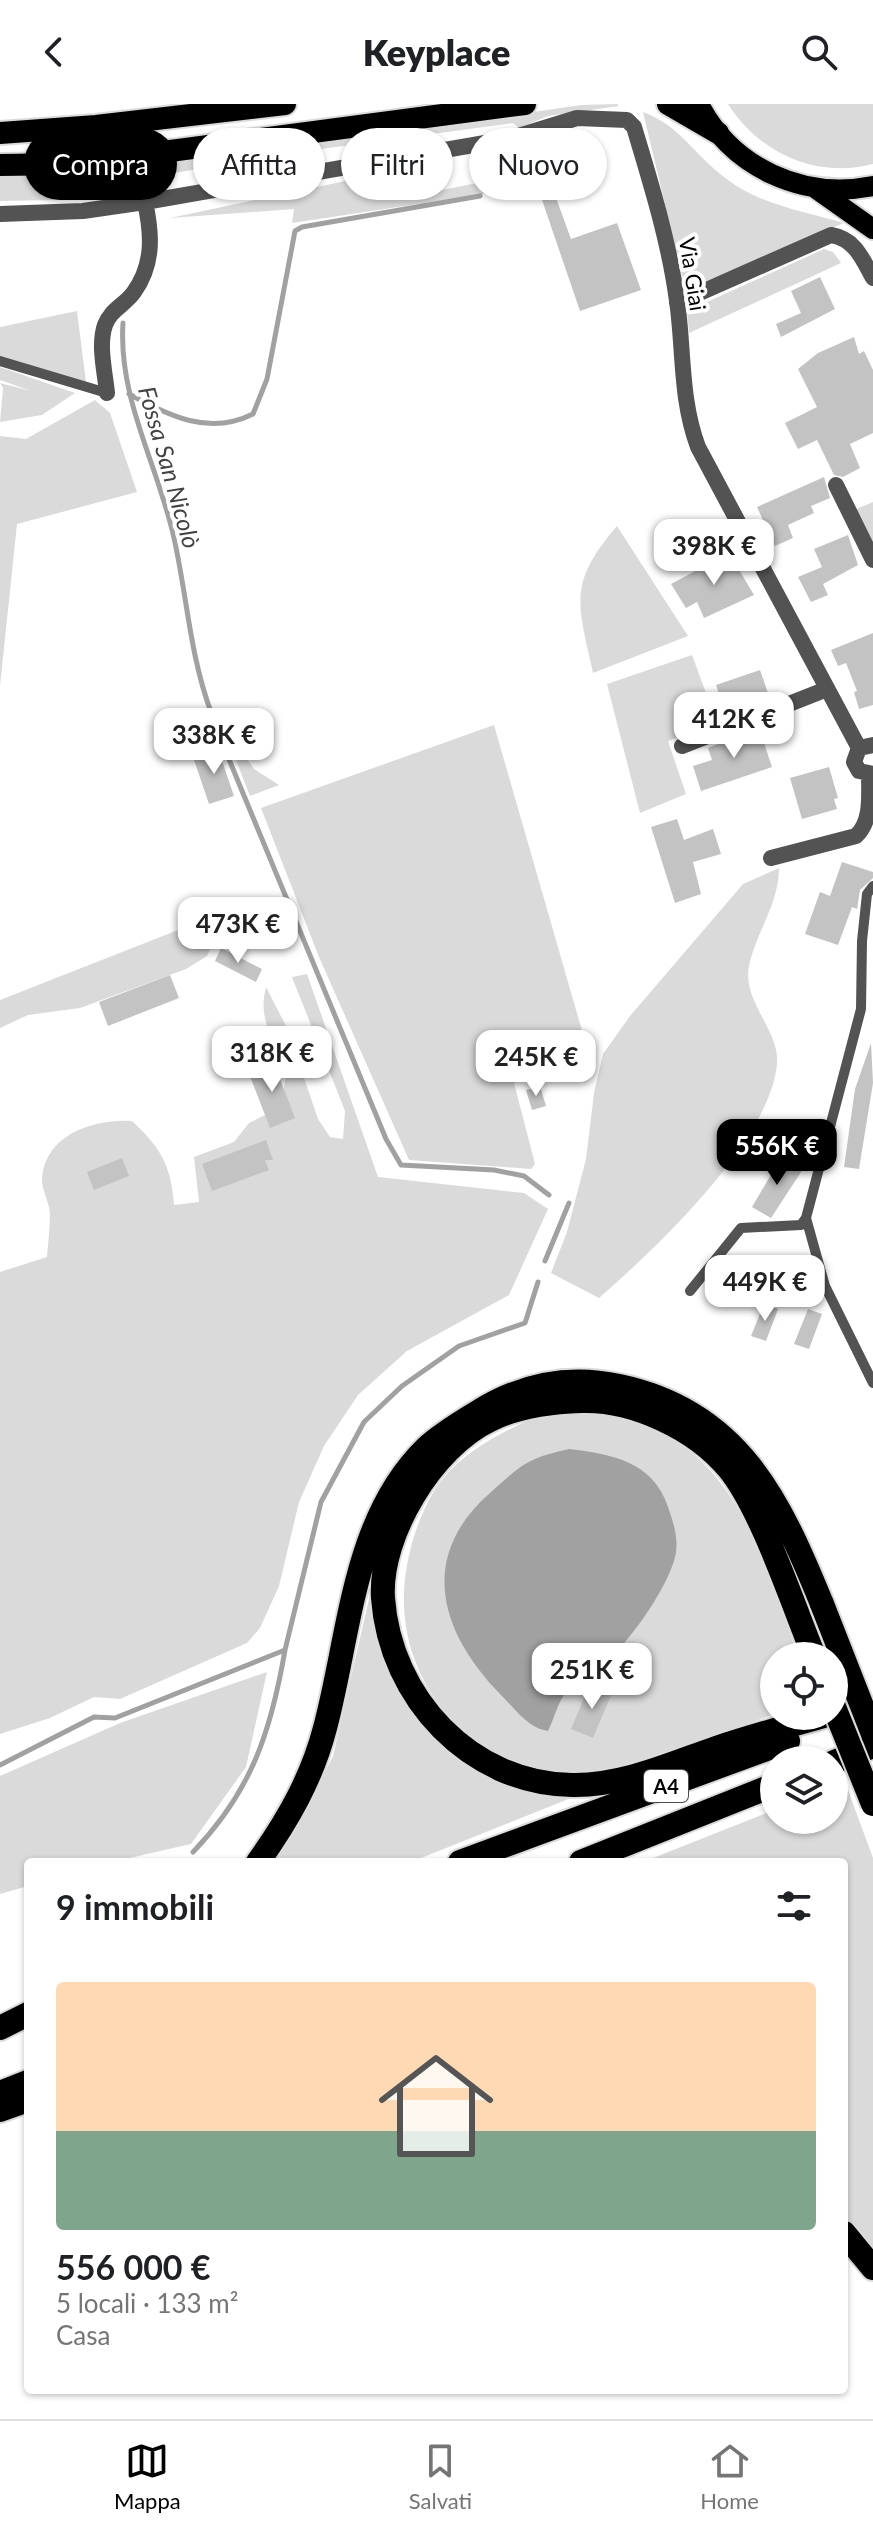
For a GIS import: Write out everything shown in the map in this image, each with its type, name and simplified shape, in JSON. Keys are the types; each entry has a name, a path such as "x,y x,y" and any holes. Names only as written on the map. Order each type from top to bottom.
{"highway":[{"path":"5,133 168,119 285,104"},
{"path":"0,165 72,164 525,104"},
{"path":"668,104 718,133"},
{"path":"261,1858 303,1791 321,1742 362,1565 379,1518 400,1481 426,1448 506,1395 561,1380 604,1383 644,1391 719,1432 781,1508 873,1734"},
{"path":"779,1730 619,1780 573,1785 532,1781 494,1769 457,1744 431,1718 405,1678 383,1597 390,1544 409,1502 446,1453 488,1420 528,1406 603,1401 629,1406 667,1420 729,1469 755,1517 808,1642"},
{"path":"848,1709 873,1702"},
{"name":"A4","path":"471,1858 873,1710"},
{"path":"843,1730 873,1804"},
{"path":"848,1756 873,1746"},
{"name":"A4","path":"591,1858 760,1791"},
{"path":"0,2028 24,2016"},
{"path":"0,2037 24,2028"},
{"path":"0,2093 24,2084"},
{"path":"0,2110 24,2101"},
{"path":"848,2238 873,2268"}],"main road":[{"path":"699,104 718,133 738,154 765,172 815,188 873,229"},
{"path":"815,188 873,186"}],"street":[{"name":"Via Giai","path":"0,214 83,211 145,202 494,142 577,118 619,117 634,127 665,230 677,303 683,384 698,447 827,689 866,747 854,757 856,767 871,774"},
{"path":"107,393 102,344 105,326 113,311 134,292 149,257 152,234 145,202"},
{"path":"677,303 831,235 845,237 855,246 873,278"},
{"path":"836,485 873,560"},
{"path":"682,746 827,689"},
{"path":"771,858 856,836 864,828 871,774"}],"lane":[{"path":"0,361 107,393"},
{"path":"690,1291 741,1228 782,1228 801,1225 806,1218 861,1009 862,941 867,894 873,886"},
{"path":"806,1218 825,1286 873,1383"}],"shaded area":[{"path":"728,104 873,104 873,164 831,168 791,158 756,136"},
{"path":"582,105 619,106 548,116 519,128 513,123 453,131 453,128 420,128"},
{"path":"643,112 665,124 709,165 747,192 778,205 844,223 702,283 684,284"},
{"path":"341,138 341,146 325,148 325,140"},
{"path":"193,153 193,170 177,172 177,154"},
{"path":"24,170 24,200 57,200 0,201 0,172"},
{"path":"341,182 341,200 445,200 292,223 294,209 170,218 255,200 325,200 325,185"},
{"path":"469,185 469,196 453,199 453,188"},
{"path":"824,249 833,252 841,263 689,333 687,311"},
{"path":"77,311 86,382 0,356 0,327"},
{"path":"0,367 75,393 42,415 0,422 3,388 0,383 31,391 0,380"},
{"path":"95,400 110,413 137,492 17,524 0,686 0,436 26,439"},
{"path":"873,502 873,548 854,510"},
{"path":"617,526 688,636 593,673 581,611 583,580 601,546"},
{"path":"692,655 717,723 668,741 686,794 640,813 607,684"},
{"path":"494,725 587,1048 580,1062 514,1083 535,1164 531,1169 409,1160 319,957 261,808"},
{"path":"227,737 238,746 254,769 279,785 250,796"},
{"path":"779,868 775,894 752,954 748,979 776,1052 777,1064 770,1094 754,1126 706,1192 649,1252 599,1298 551,1273 567,1232 586,1159 594,1093 603,1054 630,1016 743,884"},
{"path":"229,910 207,956 186,969 80,1008 28,1015 0,1028 0,1000"},
{"path":"307,974 378,1177 524,1193 548,1209 509,1295 407,1351 358,1395 324,1446 299,1502 279,1586 260,1628 247,1643 120,1699 94,1697 50,1718 0,1734 0,1272 47,1257 50,1213 42,1182 46,1162 63,1139 89,1126 132,1121 163,1158 174,1205 199,1202 194,1157 234,1142 249,1123 281,1107 288,1062 271,1036 265,1018 266,987 287,1028 318,1119 330,1137 343,1139 345,1111 292,977"},
{"path":"547,1411 616,1415 664,1433 694,1455 720,1482 758,1547 793,1642 760,1642 760,1720 637,1766 582,1777 560,1776 520,1765 485,1747 456,1723 432,1694 415,1662 406,1626 404,1587 419,1521 436,1488 452,1469 490,1440"},
{"path":"569,1449 615,1457 652,1479 668,1507 676,1547 669,1574 647,1613 610,1659 566,1692 548,1731 534,1726 517,1712 480,1671 463,1646 451,1621 445,1595 445,1569 452,1543 467,1518 490,1493 525,1464"},
{"path":"379,1555 380,1621 470,1765 516,1788 571,1798 421,1858 274,1858 300,1821 333,1756"},
{"path":"267,1672 246,1767 191,1844 130,1858 24,1858 24,1887 0,1894 0,1776 120,1723"},
{"path":"848,1790 873,1858 873,2259 848,2230 848,1858 653,1858 760,1816 760,1834 848,1834"}],"building":[{"path":"542,200 557,200 571,239 617,223 641,290 580,311"},
{"path":"820,277 835,309 781,337 776,324 801,313 791,291"},
{"path":"854,337 859,354 864,351 873,370 873,433 850,444 860,468 843,477 834,475 817,440 798,449 785,423 817,407 798,369 818,353"},
{"path":"824,477 830,498 811,506 814,513 788,525 793,538 775,546 757,507"},
{"path":"848,535 858,565 823,584 828,595 811,602 798,577 822,567 814,549"},
{"path":"729,553 754,595 704,618 697,602 686,608 671,584"},
{"path":"873,633 873,705 859,709 854,692 857,691 846,663 838,666 831,650"},
{"path":"760,670 770,699 727,717 716,685"},
{"path":"759,728 772,767 701,791 693,766 712,760 708,748"},
{"path":"218,749 234,796 209,804 193,757"},
{"path":"829,767 838,798 834,799 837,809 802,819 790,778"},
{"path":"677,819 684,840 713,829 721,854 693,862 701,894 675,903 651,827"},
{"path":"842,862 873,872 873,878 860,890 857,909 852,907 838,945 805,934 820,892 830,896"},
{"path":"221,948 262,969 256,982 215,961"},
{"path":"170,975 179,998 108,1026 99,1002"},
{"path":"871,1043 873,1083 859,1169 844,1167 855,1089"},
{"path":"273,1061 295,1118 270,1128 248,1071"},
{"path":"540,1086 546,1106 532,1110 526,1090"},
{"path":"266,1140 273,1160 265,1160 269,1170 212,1191 202,1164"},
{"path":"782,1156 803,1169 771,1218 752,1207"},
{"path":"122,1158 129,1176 94,1190 87,1172"},
{"path":"764,1304 778,1309 766,1341 751,1336"},
{"path":"808,1309 822,1314 809,1349 794,1344"},
{"path":"590,1684 612,1693 593,1738 571,1729"}],"waterway":[{"path":"129,394 174,416 205,423 221,423 253,414 267,379 295,231 302,227 469,198"},
{"name":"Fossa San Nicolò","path":"123,323 123,351 133,405 174,538 193,648 211,712"},
{"name":"Fossa San Nicolò","path":"221,740 386,1139 401,1165 494,1170 524,1176 549,1195"},
{"name":"Fossa San Nicolò","path":"545,1261 569,1203"},
{"name":"Fossa San Nicolò","path":"0,1765 94,1717 115,1718 285,1650 321,1502 364,1422 402,1386 459,1346 525,1323 538,1282"},
{"path":"193,1852 230,1807 256,1759 273,1708 285,1650"}]}
